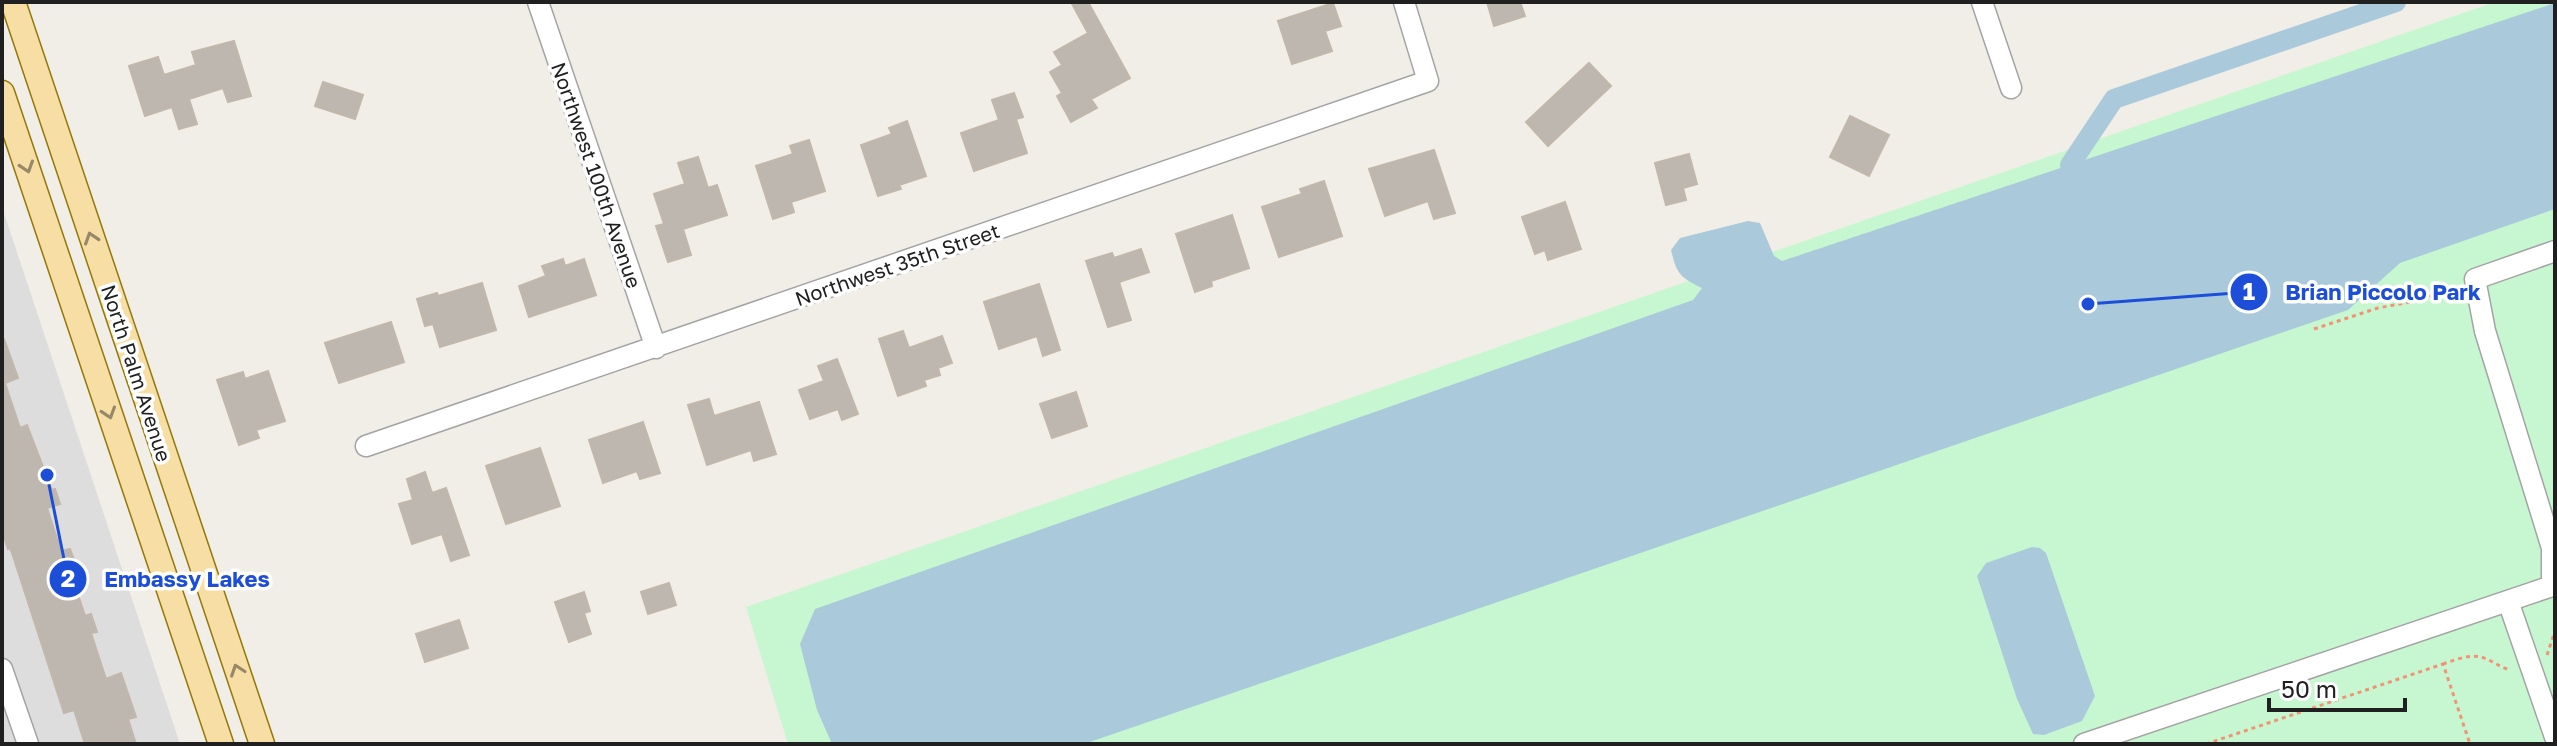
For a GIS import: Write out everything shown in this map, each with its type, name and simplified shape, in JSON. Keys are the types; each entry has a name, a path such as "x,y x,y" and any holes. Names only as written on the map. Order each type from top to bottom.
{"main road":[{"name":"North Palm Avenue","path":"13,2 262,744"},
{"name":"North Palm Avenue","path":"2,93 221,744"}],"street":[{"name":"Northwest 100th Avenue","path":"538,2 656,348"},
{"name":"Northwest 35th Street","path":"366,446 1428,81 1404,2"},
{"path":"1982,2 2011,88"},
{"path":"2084,744 2554,585 2552,548 2485,331 2475,279 2555,251"},
{"path":"2508,601 2555,737"},
{"path":"2,669 21,742"}],"path":[{"path":"2314,329 2464,285 2468,300 2479,298"},
{"path":"2546,658 2555,631"},
{"path":"2206,744 2472,656 2483,657 2500,668 2520,670"},
{"path":"2443,664 2470,744"},
{"path":"2217,744 2222,739"}],"shaded area":[{"path":"2,207 180,744 2,744"}],"green space":[{"path":"2495,2 2555,2 2555,744 788,744 746,607"}],"water":[{"path":"2555,3 2555,209 2400,263 2348,310 1084,744 832,744 817,710 800,644 815,609 1693,300 1702,288 1680,274 1671,250 1680,238 1748,221 1760,223 1774,256 1782,261"},
{"path":"2032,547 2046,553 2095,696 2082,721 2044,735 2033,734 2017,699 1977,576 1986,563"}],"building":[{"path":"1071,2 1088,2 1130,78 1091,99 1097,108 1071,122 1057,96 1062,93 1050,72 1062,65 1054,52 1088,33"},
{"path":"1487,2 1520,2 1525,16 1494,26"},
{"path":"1333,3 1341,26 1325,31 1332,51 1292,64 1278,21"},
{"path":"234,41 251,96 228,102 223,88 189,99 197,124 179,129 172,107 145,116 129,66 158,57 164,75 196,65 192,52"},
{"path":"1589,63 1611,86 1548,146 1526,122"},
{"path":"323,82 363,95 355,119 315,106"},
{"path":"1014,93 1023,117 1016,119 1027,153 974,171 961,133 999,120 992,100"},
{"path":"1850,116 1889,135 1869,176 1830,157"},
{"path":"907,121 926,176 878,196 861,145 892,134 889,128"},
{"path":"809,140 825,191 791,202 794,212 773,219 756,166 793,154 790,146"},
{"path":"1434,150 1455,213 1434,219 1428,201 1385,216 1369,169"},
{"path":"1689,154 1697,184 1683,188 1686,200 1666,205 1655,163"},
{"path":"698,157 708,188 717,185 727,215 683,229 691,255 668,262 656,226 664,224 654,194 685,184 678,163"},
{"path":"1324,181 1342,236 1279,257 1262,207 1302,194 1300,189"},
{"path":"1565,202 1581,249 1548,260 1545,250 1535,254 1522,217"},
{"path":"1232,215 1249,268 1211,281 1212,286 1195,292 1176,234"},
{"path":"1141,249 1149,272 1119,282 1131,320 1108,327 1086,261 1112,253 1114,258"},
{"path":"563,259 565,266 584,259 596,295 529,317 519,286 546,276 542,266"},
{"path":"482,283 496,330 440,347 433,324 425,326 417,299"},
{"path":"1039,284 1060,350 1043,356 1037,336 999,349 984,302"},
{"path":"391,322 404,362 339,383 325,343"},
{"path":"903,331 909,348 942,336 952,363 938,368 940,375 924,380 926,386 898,396 879,339"},
{"path":"2,339 18,378 5,383 20,428 27,425 52,490 55,489 60,504 47,508 61,551 70,549 76,565 69,567 85,616 91,614 97,632 91,633 106,679 121,673 136,717 128,719 136,744 85,744 74,710 64,713 2,531"},
{"path":"837,359 858,414 842,420 838,409 810,419 799,390 824,381 818,366"},
{"path":"268,371 285,421 256,430 259,438 239,445 217,380 243,372 245,379"},
{"path":"1076,392 1087,426 1052,438 1040,404"},
{"path":"709,399 714,416 759,402 776,454 754,461 751,450 707,465 688,405"},
{"path":"643,422 660,473 640,479 637,471 603,483 589,440"},
{"path":"540,448 560,506 506,524 486,466"},
{"path":"425,472 432,493 446,488 469,555 451,561 442,534 412,544 399,504 413,500 407,479"},
{"path":"669,583 676,605 648,614 641,592"},
{"path":"584,592 590,611 584,613 591,634 569,642 555,602"},
{"path":"459,620 468,648 425,662 416,634"}],"waterway":[{"path":"2070,165 2114,99 2396,2"}],"place":[{"name":"Brian Piccolo Park","path":"2088,304"},
{"name":"Embassy Lakes","path":"47,475"}]}
